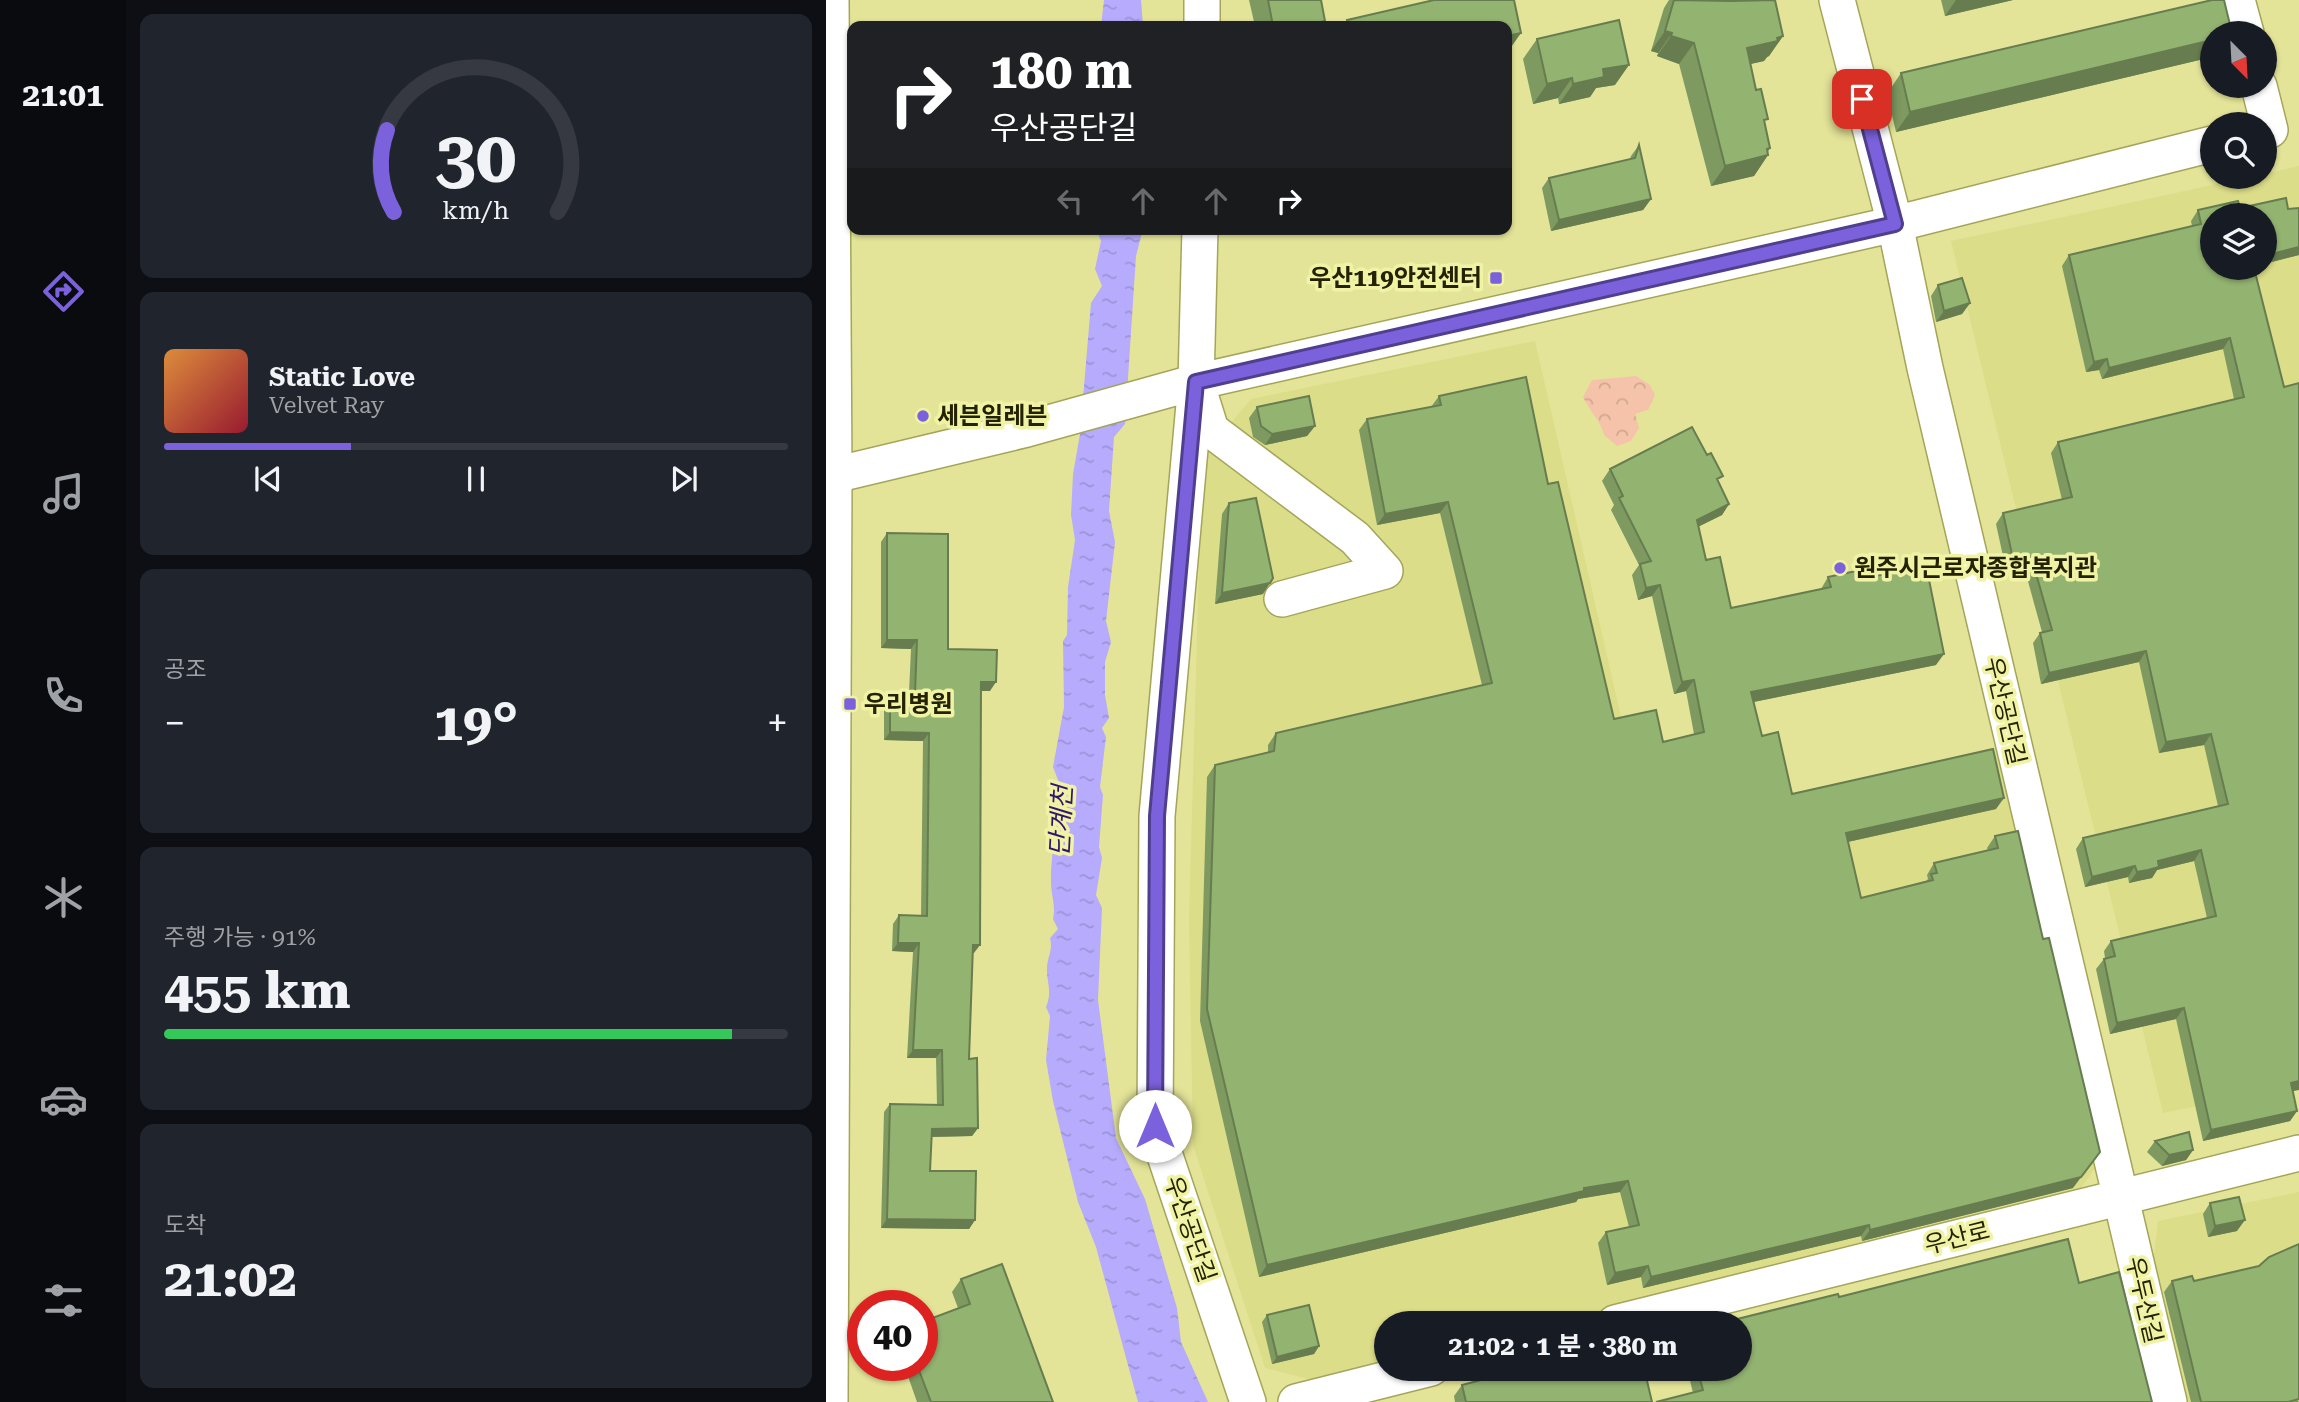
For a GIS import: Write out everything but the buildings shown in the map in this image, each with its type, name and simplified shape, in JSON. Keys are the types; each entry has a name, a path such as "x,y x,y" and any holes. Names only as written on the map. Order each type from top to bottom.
{"street":[{"path":"830,1402 831,0"},
{"path":"1202,0 1202,21"},
{"name":"우산공단길","path":"1836,0 1895,224 1924,368 2120,1198"},
{"path":"2237,0 2243,21"},
{"path":"2264,98 2278,128"},
{"path":"830,476 1027,429 1196,382 1895,224 2200,147"},
{"name":"우산공단길","path":"1200,235 1196,382 1157,816 1155,1126 1248,1402"},
{"path":"1196,382 1211,430 1355,538 1385,571 1282,599"},
{"name":"우산로","path":"1663,1311 2299,1153"},
{"name":"우두산길","path":"2120,1198 2169,1402"},
{"path":"1296,1402 1379,1381"}],"shaded area":[{"path":"2299,166 2299,1085 2163,1113 1951,241 2200,188 2277,189 2277,171"},
{"path":"1535,341 1646,826 1998,747 2098,1164 2074,1198 1601,1311 1374,1311 1374,1366 1312,1380 1265,1368 1193,1145 1189,920 1202,457 1251,399"},
{"path":"2299,1192 2299,1402 2186,1402 2153,1262 2158,1221"}],"green space":[{"path":"1636,376 1650,385 1655,395 1648,410 1635,414 1639,428 1631,441 1617,446 1604,435 1583,397 1592,380"}],"water":[{"path":"1104,0 1141,0 1143,21 1102,21"},
{"name":"단계천","path":"1098,235 1141,235 1136,256 1125,424 1114,437 1109,511 1115,542 1106,621 1111,642 1105,662 1105,695 1109,718 1102,728 1106,737 1100,787 1103,795 1099,847 1102,858 1096,895 1102,908 1098,1000 1116,1138 1145,1199 1177,1308 1181,1342 1208,1402 1138,1402 1096,1247 1078,1202 1053,1101 1046,1060 1050,1016 1046,1007 1049,991 1047,967 1051,949 1050,938 1058,929 1053,919 1051,871 1056,817 1053,795 1060,785 1053,767 1064,707 1063,641 1067,635 1068,587 1075,540 1071,515 1073,474 1080,434 1091,303 1102,286 1095,269 1101,241"}],"place":[{"name":"우산119안전센터","path":"1496,278"},
{"name":"세븐일레븐","path":"923,416"},
{"name":"원주시근로자종합복지관","path":"1840,568"},
{"name":"우리병원","path":"850,704"}],"route":[{"path":"1155,1126 1157,816 1196,382 1895,224 1862,99"}]}
